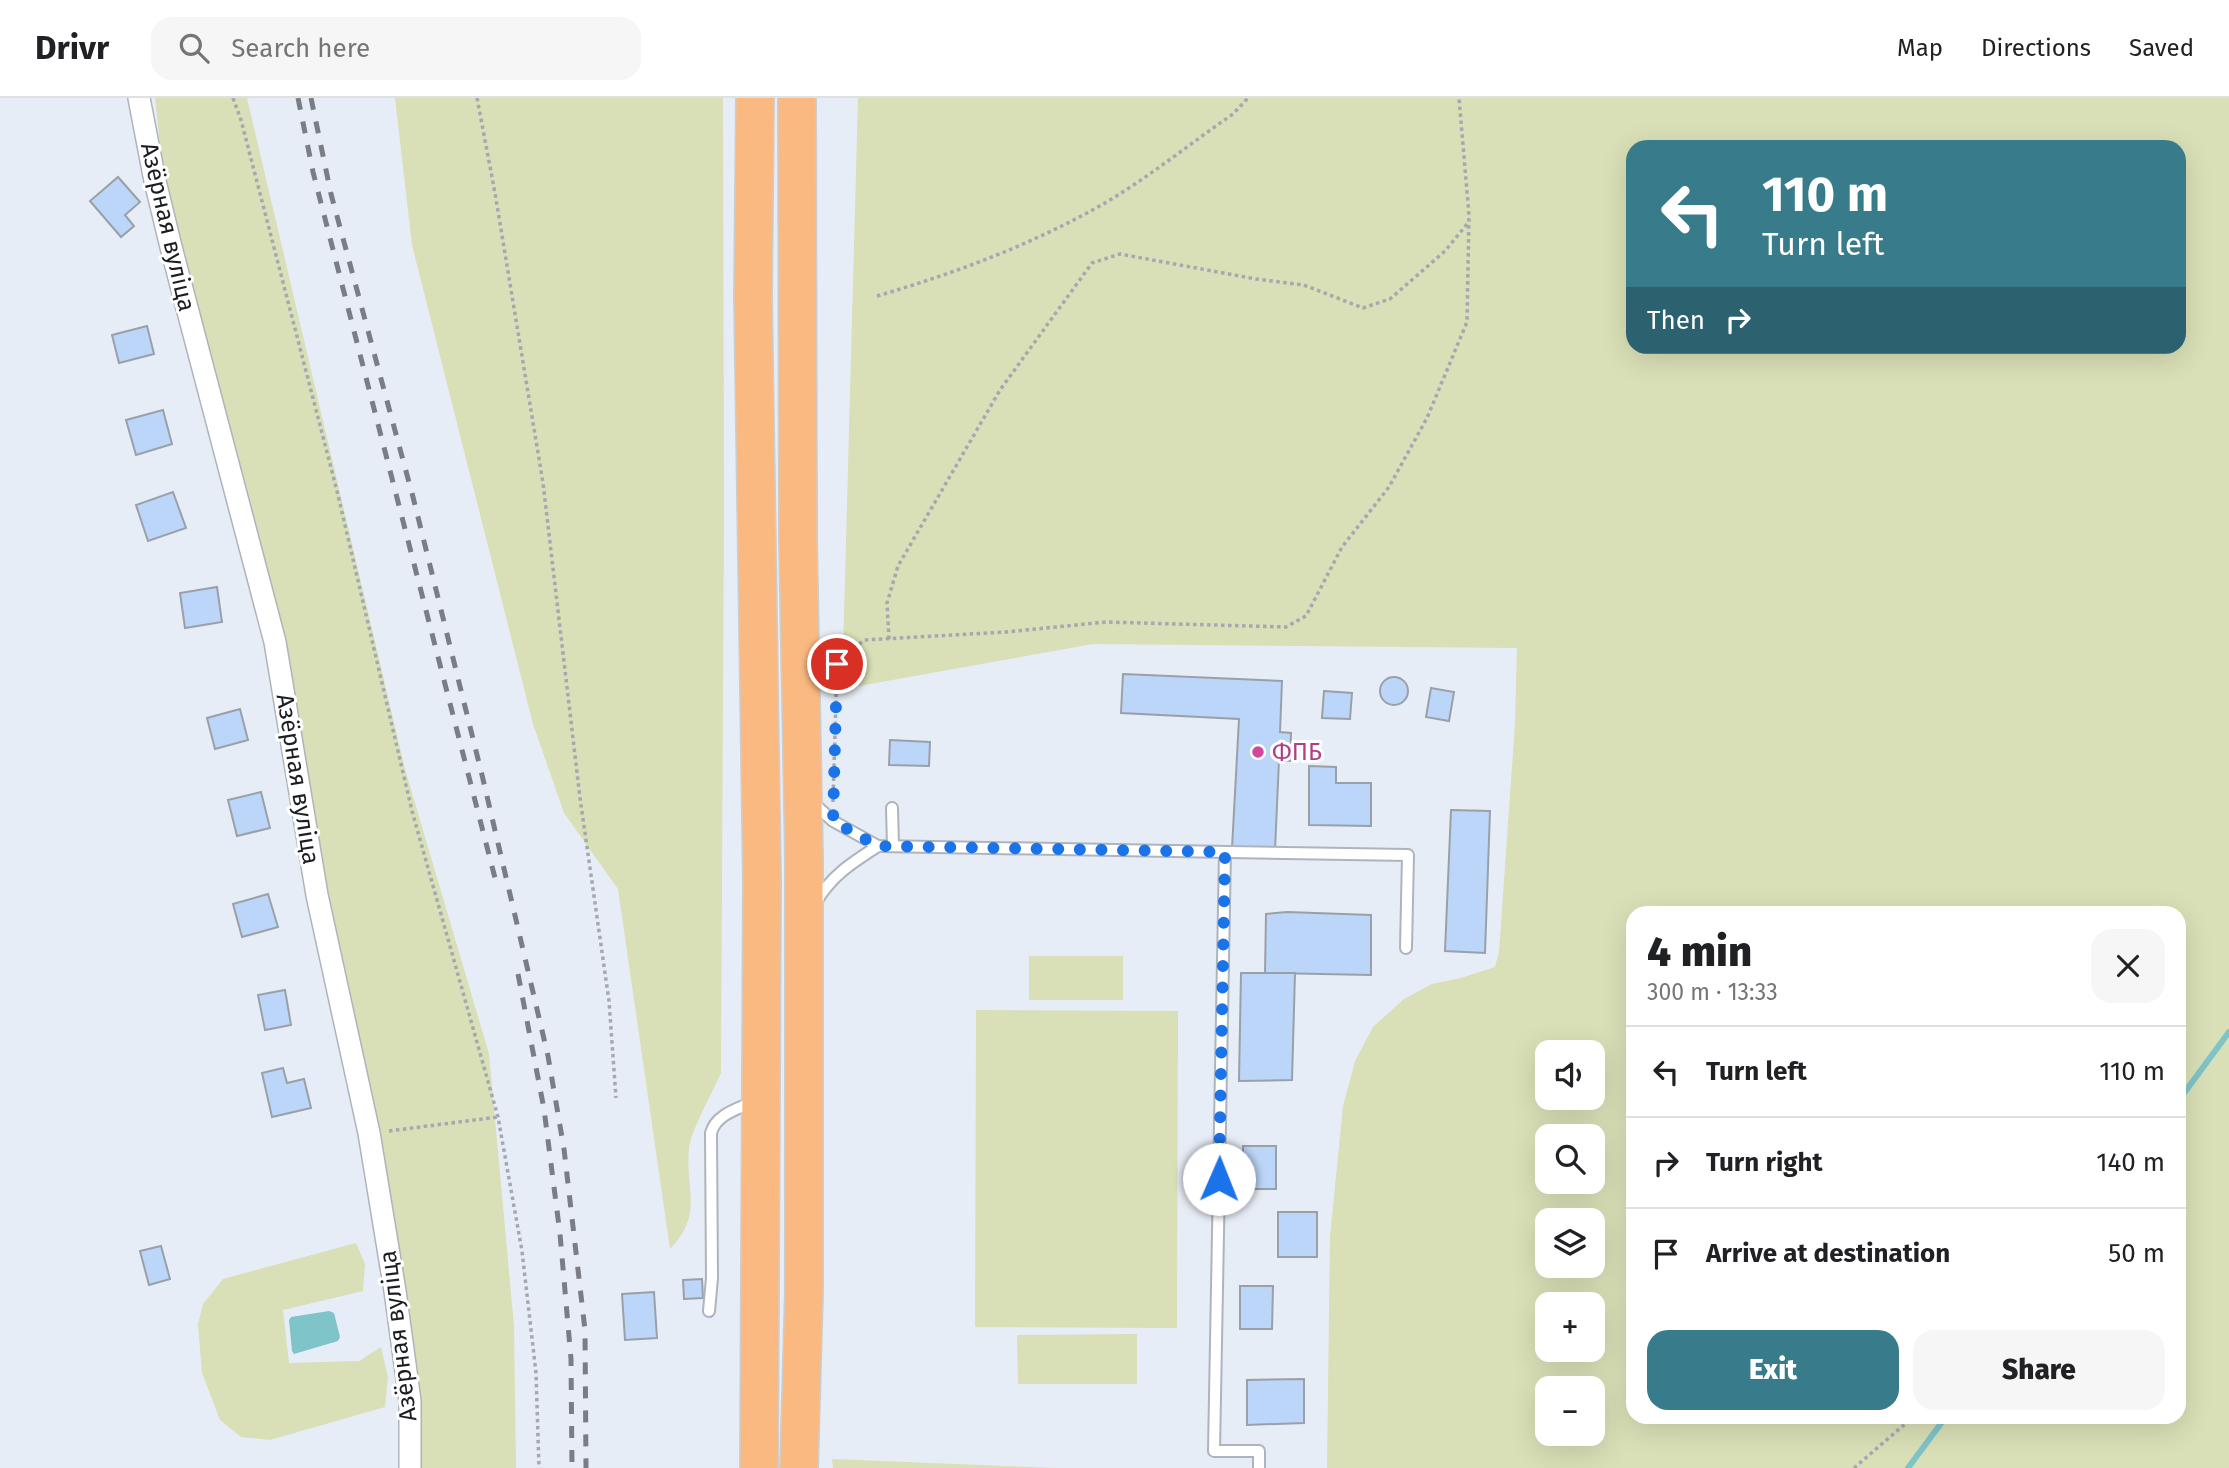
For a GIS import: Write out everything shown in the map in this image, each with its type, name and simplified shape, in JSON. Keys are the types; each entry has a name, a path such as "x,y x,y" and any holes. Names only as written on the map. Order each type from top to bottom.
{"highway":[{"path":"755,98 753,296 762,882 759,1468"},
{"path":"797,98 798,511 804,858 804,1291 799,1468"}],"street":[{"name":"Азёрная вуліца","path":"139,98 171,247 275,642 317,894 369,1133 395,1292 410,1401 410,1468"}],"lane":[{"path":"801,792 833,821 878,846 1408,855 1406,948"},
{"path":"892,808 893,846"},
{"path":"803,925 825,887 837,874 878,846"},
{"path":"1225,852 1214,1451 1259,1451 1259,1468"},
{"path":"709,1311 712,1278 711,1133 714,1123 720,1118 761,1099"}],"path":[{"path":"233,98 241,120 337,491 412,811 498,1117 523,1264 536,1373 539,1468"},
{"path":"477,98 543,483 580,797 609,1001 616,1098"},
{"path":"877,296 943,276 1022,244 1106,202 1233,114 1248,98"},
{"path":"833,821 837,664 864,640 1006,632 1106,622 1286,627 1307,616 1342,547 1389,487 1426,418 1467,323 1469,222 1459,98"},
{"path":"889,639 887,603 898,566 1000,390 1092,263 1120,254 1304,285 1363,308 1391,299 1445,251 1469,222"},
{"path":"369,1133 498,1117"},
{"path":"1854,1468 1905,1424"}],"green space":[{"path":"155,98 247,98 405,769 489,1054 514,1326 516,1468 408,1468 410,1401 275,642 171,247"},
{"path":"395,98 723,98 721,1073 690,1141 690,1212 687,1224 670,1249 618,889 564,813 533,724 412,245"},
{"path":"858,98 2229,98 2229,1468 1327,1468 1330,1237 1343,1106 1355,1061 1373,1027 1404,999 1432,984 1495,967 1499,952 1515,724 1517,648 1093,644 842,689"},
{"path":"1029,956 1123,956 1123,1000 1029,1000"},
{"path":"976,1010 1178,1011 1177,1328 975,1327"},
{"path":"356,1243 365,1264 363,1291 283,1310 289,1363 359,1361 381,1347 388,1377 385,1407 270,1440 241,1437 220,1420 202,1373 198,1324 203,1304 223,1279"},
{"path":"1137,1334 1137,1384 1018,1384 1017,1335"},
{"path":"832,1459 1056,1468 833,1468"}],"water":[{"path":"329,1311 334,1313 340,1337 338,1341 294,1354 289,1320 291,1317"}],"building":[{"path":"118,177 140,202 125,215 134,226 121,237 90,201"},
{"path":"147,326 154,354 119,363 112,335"},
{"path":"163,410 172,444 136,455 126,420"},
{"path":"173,492 186,528 148,541 136,505"},
{"path":"217,587 222,622 185,628 180,593"},
{"path":"1123,674 1282,681 1280,732 1291,733 1290,761 1279,760 1275,850 1232,848 1239,719 1121,713"},
{"path":"1394,677 1404,681 1408,691 1404,701 1394,705 1384,701 1380,691 1384,681"},
{"path":"1431,688 1454,692 1449,721 1426,717"},
{"path":"1324,691 1352,693 1350,719 1322,718"},
{"path":"240,709 248,740 215,749 207,718"},
{"path":"890,740 930,742 929,766 889,765"},
{"path":"1309,766 1336,767 1336,783 1371,783 1371,826 1309,825"},
{"path":"261,792 270,828 237,836 228,800"},
{"path":"1451,810 1490,811 1485,953 1445,951"},
{"path":"268,894 278,927 242,937 233,904"},
{"path":"1287,912 1371,915 1371,975 1265,973 1266,914"},
{"path":"1241,973 1295,973 1292,1080 1239,1081"},
{"path":"285,990 291,1025 265,1030 258,995"},
{"path":"283,1068 287,1083 304,1079 311,1108 272,1117 262,1073"},
{"path":"1243,1146 1276,1146 1276,1189 1243,1189"},
{"path":"1278,1212 1317,1212 1317,1257 1278,1257"},
{"path":"161,1246 170,1279 149,1285 140,1251"},
{"path":"702,1279 703,1298 684,1299 683,1280"},
{"path":"1240,1286 1273,1286 1272,1329 1240,1329"},
{"path":"654,1292 657,1338 625,1340 622,1294"},
{"path":"1304,1379 1304,1423 1247,1425 1247,1380"}],"waterway":[{"path":"2186,1090 2229,1032"},
{"path":"1908,1468 1941,1424"}],"railway":[{"path":"298,98 313,172 495,878"},
{"path":"311,98 331,194 413,497 548,1056 564,1149 585,1330 586,1468"},
{"path":"518,974 544,1109 560,1234 571,1359 572,1468"}],"place":[{"name":"ФПБ","path":"1258,752"}],"route":[{"path":"837,664 833,821 878,846 1225,852 1219,1179"}]}
